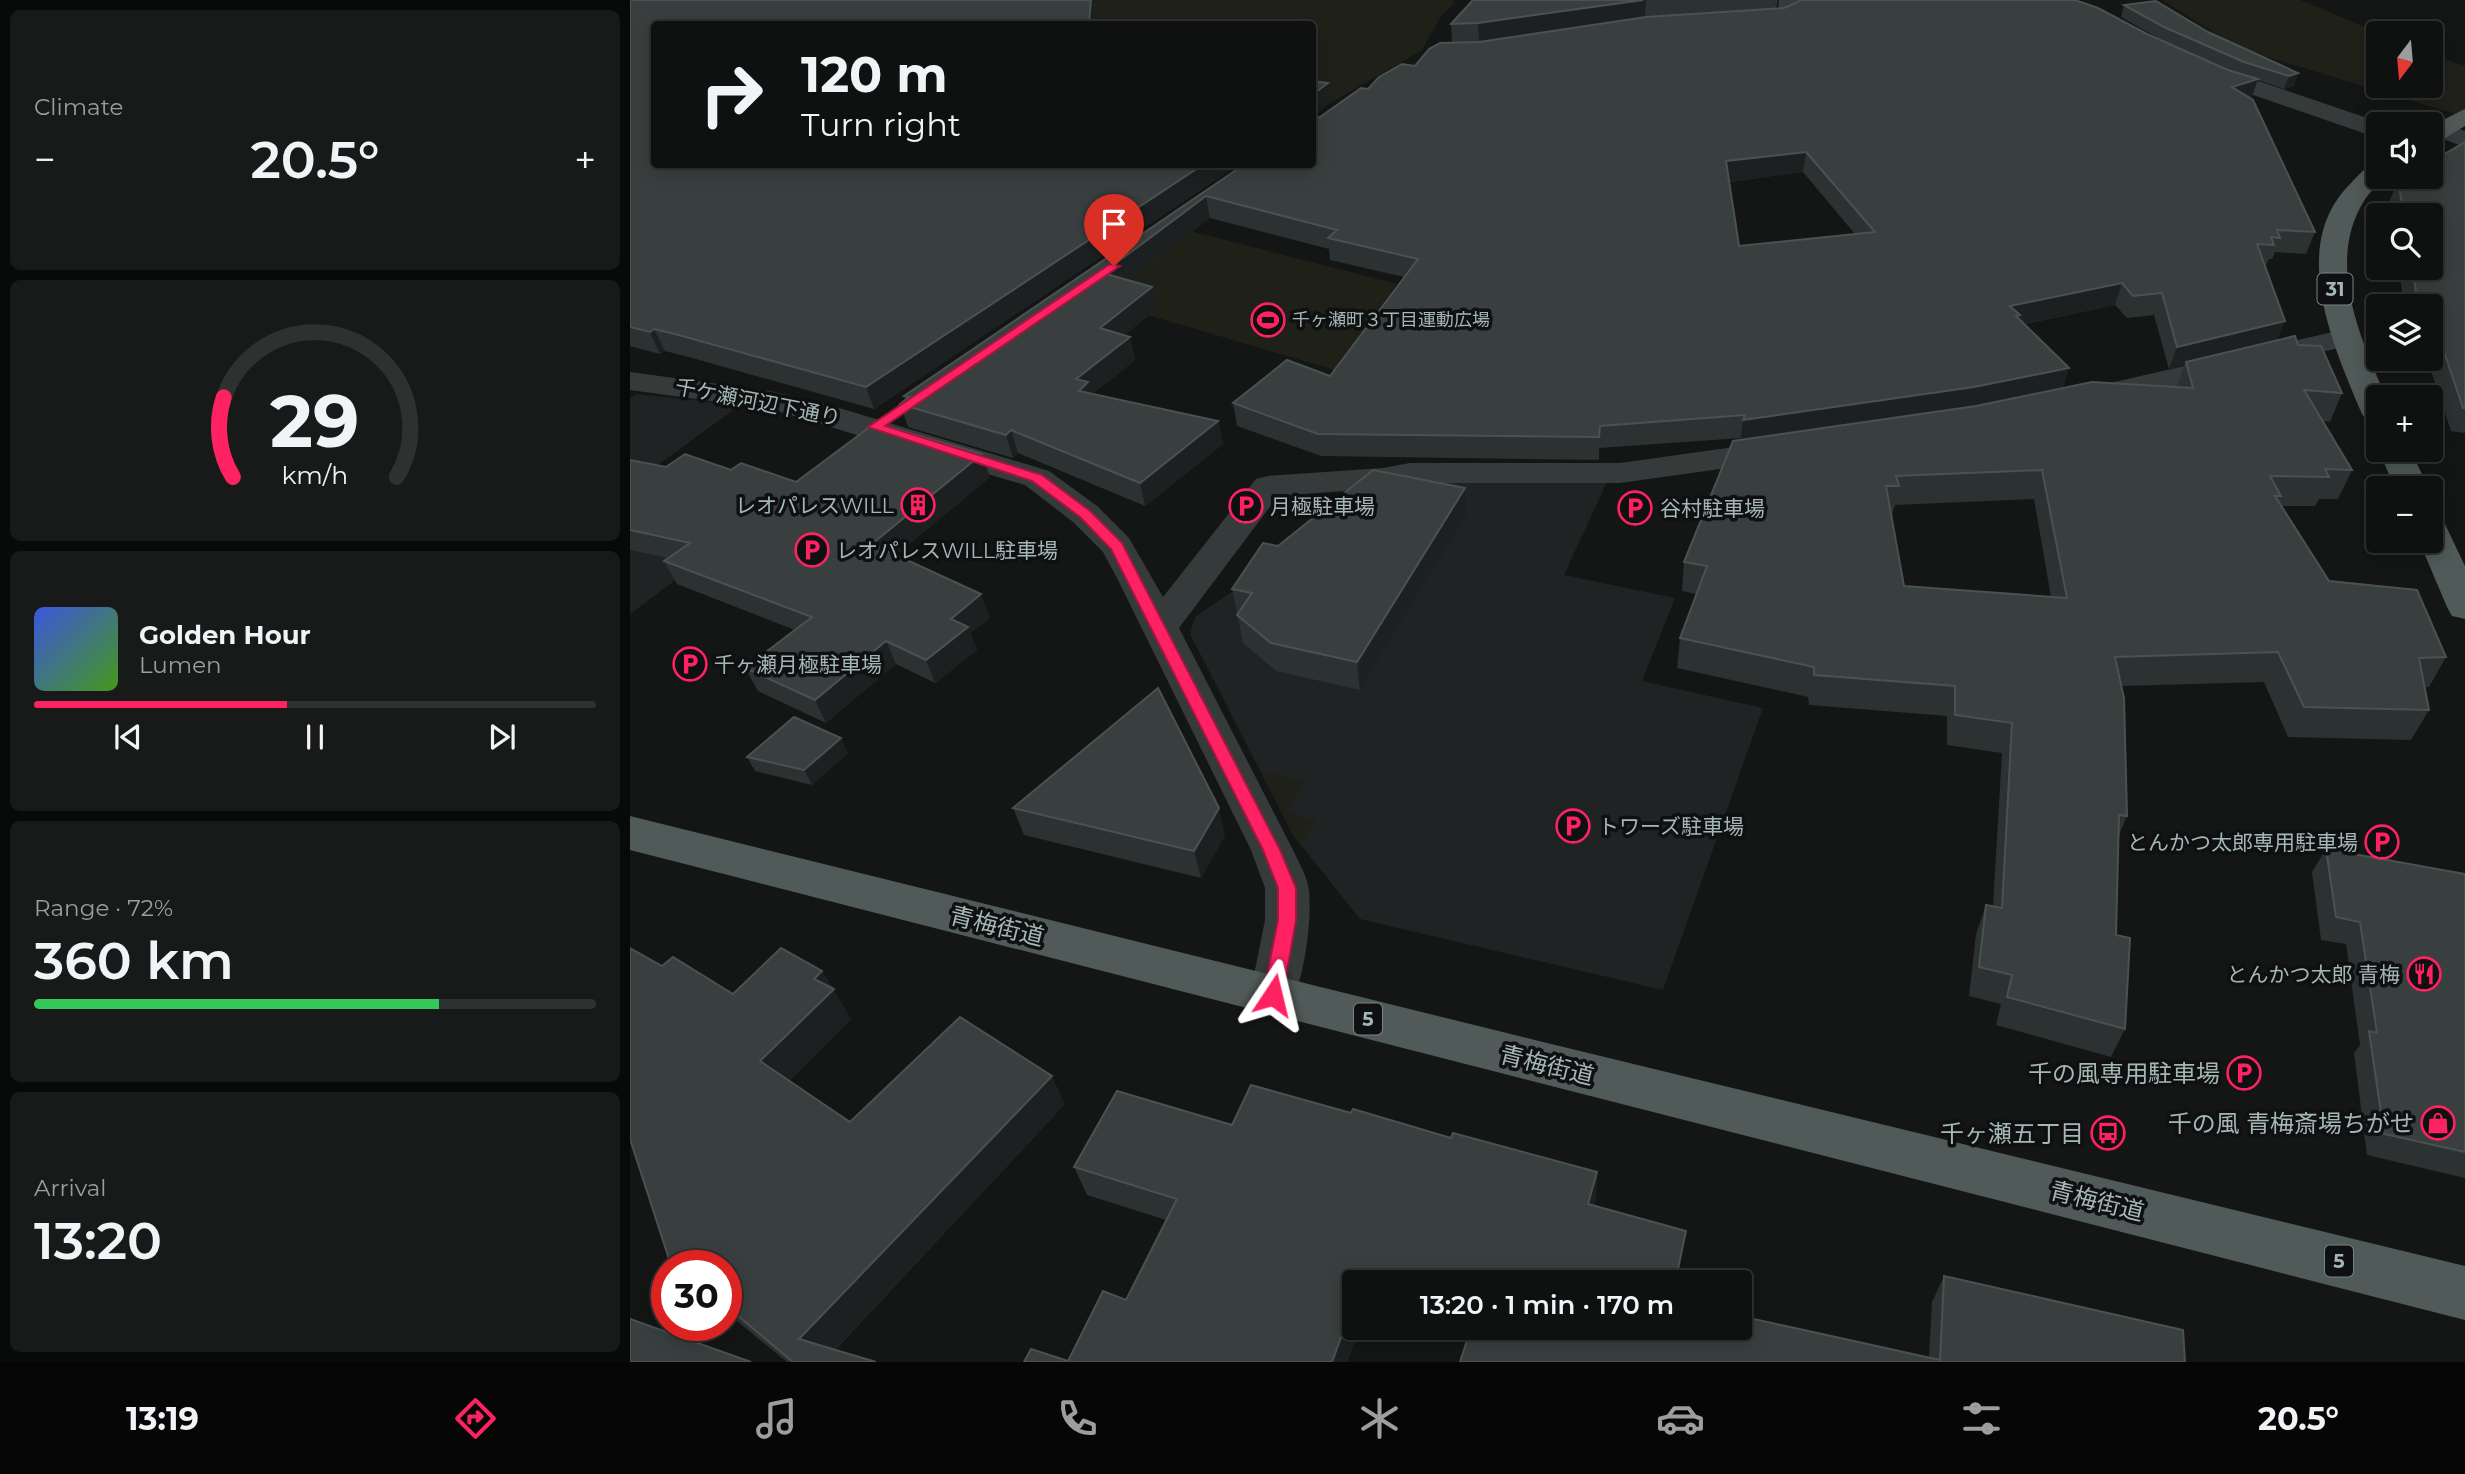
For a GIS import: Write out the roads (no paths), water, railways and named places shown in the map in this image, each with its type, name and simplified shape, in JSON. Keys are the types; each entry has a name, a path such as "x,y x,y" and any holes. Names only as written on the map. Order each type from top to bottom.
{"main road":[{"name":"31","path":"2366,180 2350,203 2336,234 2334,281 2346,338 2366,386"},
{"path":"2442,553 2465,607"},
{"name":"青梅街道","path":"630,833 2465,1293"}],"street":[{"path":"1720,22 1780,18 1789,15 1788,0"},
{"path":"2189,64 2231,82 2366,126"},
{"path":"2070,401 2168,381 2346,338"},
{"name":"千ケ瀬河辺下通り","path":"630,381 770,400 874,427 1037,478 1085,514 1117,546 1272,850 1287,888 1287,920 1273,995"},
{"path":"874,427 905,406"},
{"path":"1159,628 1268,486 1382,478 1410,473 1620,473 1810,446"}],"place":[{"name":"千ヶ瀬町３丁目運動広場","path":"1268,320"},
{"name":"レオパレスWILL","path":"918,505"},
{"name":"月極駐車場","path":"1246,506"},
{"name":"谷村駐車場","path":"1635,508"},
{"name":"レオパレスWILL駐車場","path":"812,550"},
{"name":"千ヶ瀬月極駐車場","path":"690,664"},
{"name":"トワーズ駐車場","path":"1573,826"},
{"name":"とんかつ太郎専用駐車場","path":"2382,842"},
{"name":"とんかつ太郎 青梅","path":"2424,974"},
{"name":"千の風専用駐車場","path":"2244,1073"},
{"name":"千の風 青梅斎場ちがせ","path":"2438,1123"},
{"name":"千ヶ瀬五丁目","path":"2108,1133"}]}
